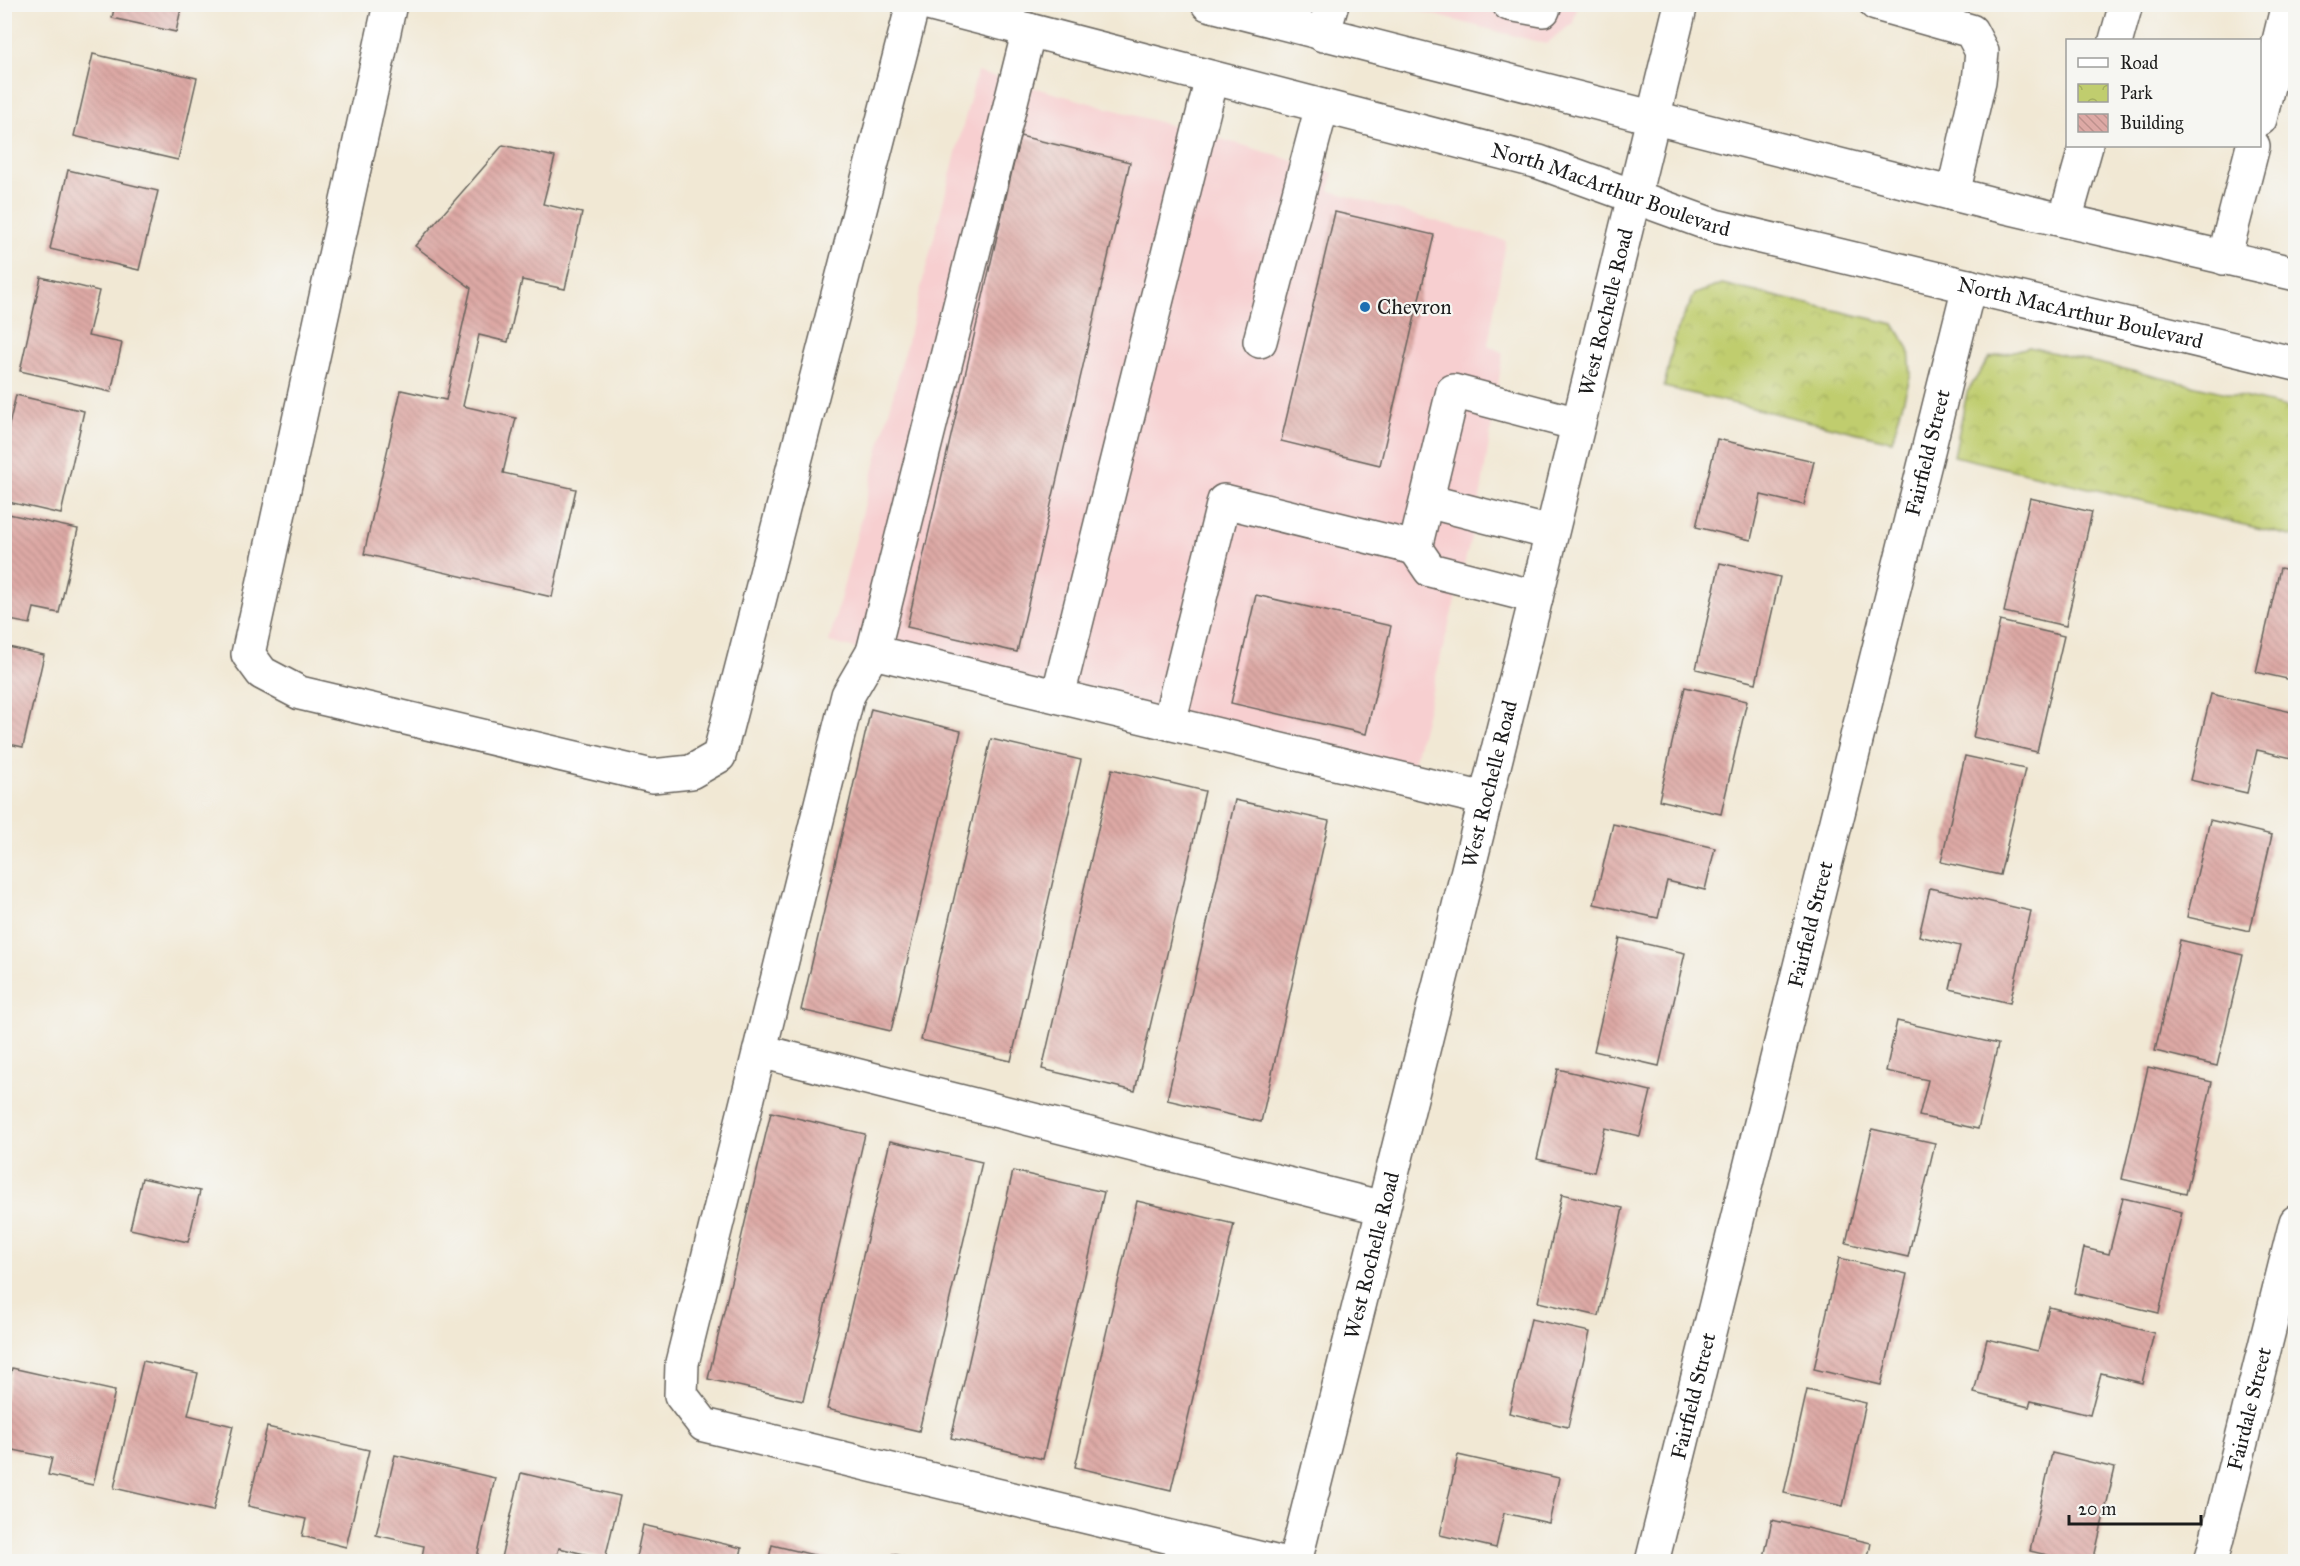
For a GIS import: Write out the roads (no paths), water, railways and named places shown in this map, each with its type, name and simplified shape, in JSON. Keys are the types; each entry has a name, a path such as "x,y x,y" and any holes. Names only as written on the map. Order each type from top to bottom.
{"main road":[{"path":"390,4 248,654 262,673 300,693 652,776 692,771 719,756 913,4"},
{"name":"North MacArthur Boulevard","path":"928,4 1539,162 1715,226 2295,363"},
{"path":"1208,4 1953,194 2295,274"},
{"path":"1323,35 1332,4"},
{"path":"1509,4 1543,10 1545,4"},
{"name":"West Rochelle Road","path":"1295,1562 1536,597 1681,4"},
{"path":"1876,4 1971,31 1982,52 1979,81 1953,194"},
{"path":"2116,39 2126,4"},
{"path":"2261,111 2288,4"},
{"path":"1029,30 873,652 848,695 682,1363 681,1395 704,1425 1275,1562"},
{"path":"1058,696 1212,78"},
{"path":"1260,341 1322,106"},
{"path":"2065,220 2086,147"},
{"path":"2224,258 2253,147"},
{"name":"Fairfield Street","path":"1652,1562 1969,286"},
{"path":"1416,548 1453,391 1578,424"},
{"path":"1169,723 1224,501 1416,548 1431,570 1536,597"},
{"path":"1427,501 1551,533"},
{"path":"873,652 1485,800"},
{"path":"760,1051 1383,1208"},
{"name":"Fairdale Street","path":"2211,1562 2295,1222"}],"place":[{"name":"Chevron","path":"1365,307"}]}
